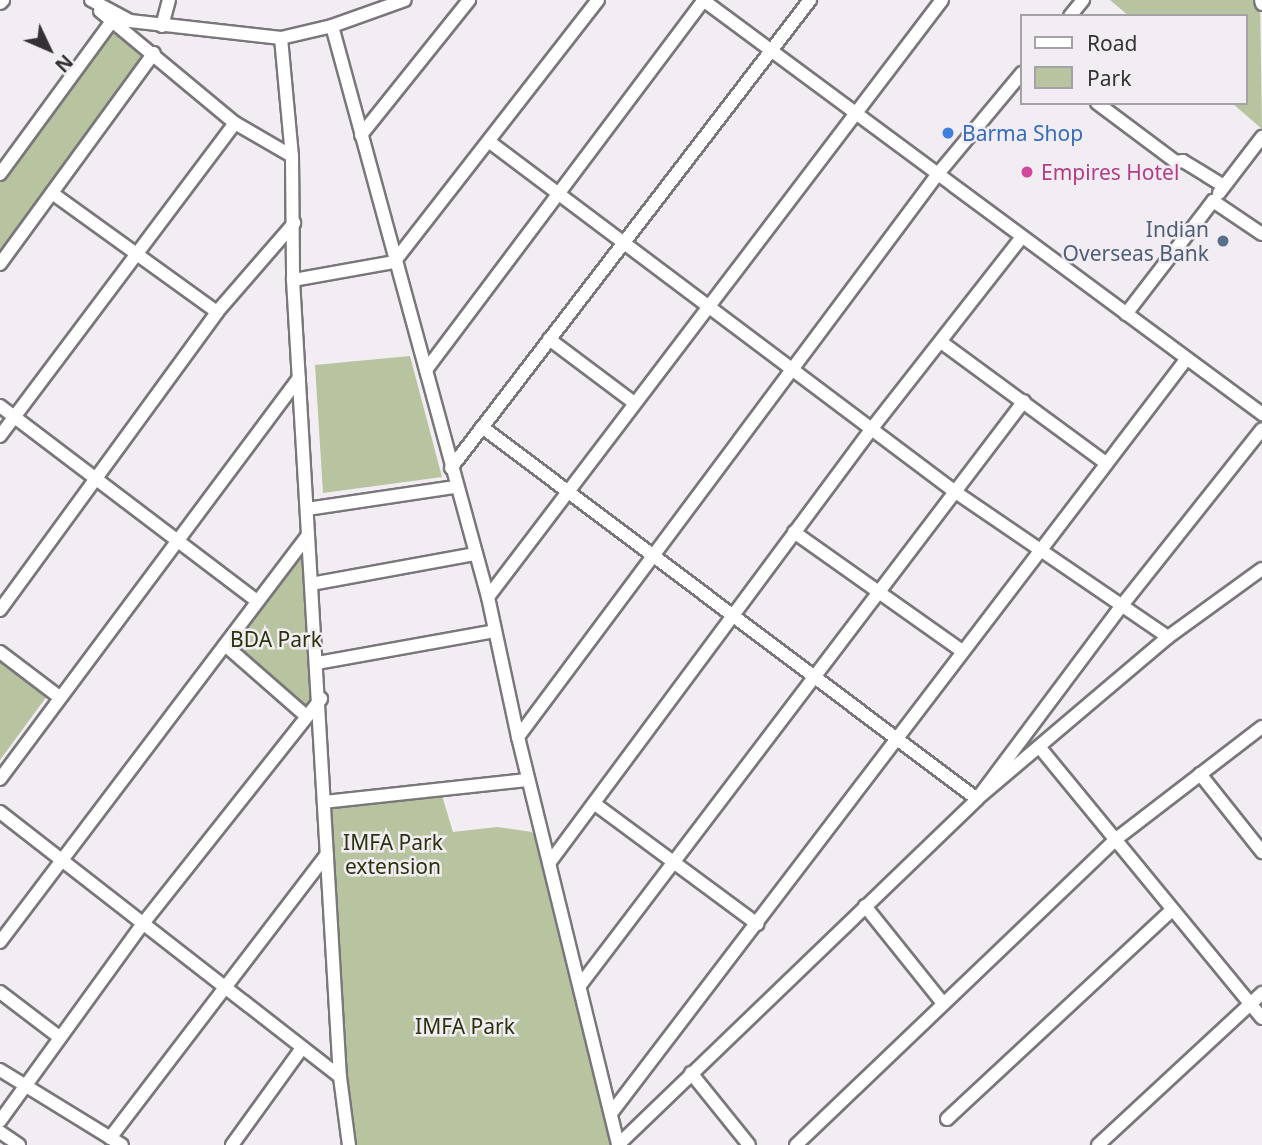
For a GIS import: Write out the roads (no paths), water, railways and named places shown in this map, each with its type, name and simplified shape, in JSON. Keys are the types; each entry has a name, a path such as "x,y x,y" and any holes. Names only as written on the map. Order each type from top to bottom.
{"street":[{"path":"86,0 154,53 235,123 292,156"},
{"path":"91,0 130,21 281,38 332,26 405,0"},
{"path":"162,26 169,0"},
{"path":"361,135 469,0"},
{"path":"293,280 394,262 491,143 598,0"},
{"path":"426,370 703,0 858,113 1185,360 1261,410"},
{"path":"451,468 810,0"},
{"path":"488,597 633,402 711,305 942,0"},
{"path":"1072,14 1083,0"},
{"path":"0,173 4,159 112,21"},
{"path":"332,26 394,262 488,597 517,737 581,984 618,1145"},
{"path":"281,38 292,156 293,280 311,584 321,699 324,802 340,1077 349,1145"},
{"path":"0,264 154,53"},
{"path":"517,737 937,175 1020,75"},
{"path":"1100,105 1177,162 1184,161 1224,186"},
{"path":"0,436 235,123"},
{"path":"1126,314 1262,137"},
{"path":"491,143 711,305 954,491 1038,551 1123,604 1168,637"},
{"path":"52,193 217,312"},
{"path":"1213,201 1262,234"},
{"path":"0,610 217,312 294,223"},
{"path":"550,862 873,427 1021,238"},
{"path":"549,339 633,402"},
{"path":"942,342 1105,463"},
{"path":"612,1112 1185,360"},
{"path":"0,779 58,696 179,540 299,378"},
{"path":"581,984 1024,401"},
{"path":"0,407 98,478 257,601"},
{"path":"482,427 567,493 733,613 815,679 977,799"},
{"path":"977,799 1123,604 1262,429"},
{"path":"307,509 456,487"},
{"path":"794,532 962,651"},
{"path":"0,942 308,534"},
{"path":"311,584 474,554"},
{"path":"618,1145 977,799 1041,749 1168,637 1262,569"},
{"path":"317,663 494,631"},
{"path":"225,645 306,715"},
{"path":"0,652 58,696"},
{"path":"0,1121 141,926 321,699"},
{"path":"796,1145 942,1002 1116,839 1262,727"},
{"path":"1041,749 1262,1018"},
{"path":"1200,775 1257,836 1262,852"},
{"path":"324,802 528,780"},
{"path":"595,804 757,924"},
{"path":"0,812 63,858 141,926 340,1077"},
{"path":"110,1138 222,987 327,854"},
{"path":"865,906 942,1002"},
{"path":"947,1119 1172,910"},
{"path":"0,992 59,1037"},
{"path":"1098,1145 1262,993"},
{"path":"232,1145 302,1048"},
{"path":"0,1070 122,1145"},
{"path":"691,1073 749,1145"},
{"path":"0,1132 19,1145"}],"place":[{"name":"Barma Shop","path":"948,133"},
{"name":"Empires Hotel","path":"1027,172"},
{"name":"Indian Overseas Bank","path":"1223,241"}],"park label":[{"name":"BDA Park","path":"276,639"},
{"name":"IMFA Park extension","path":"393,854"},
{"name":"IMFA Park","path":"465,1026"}]}
